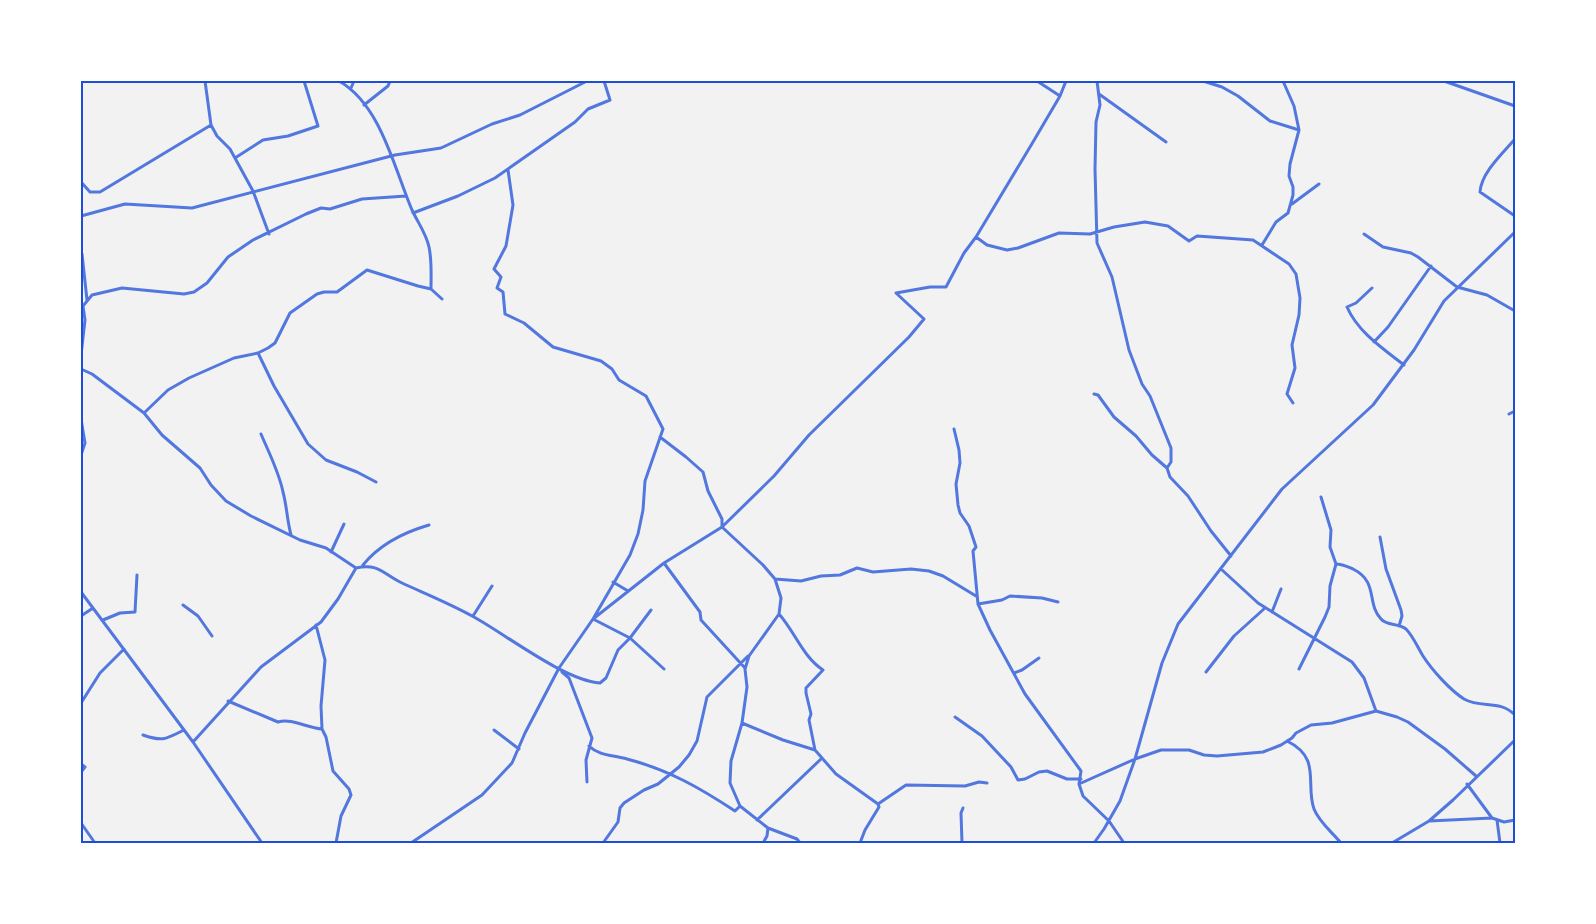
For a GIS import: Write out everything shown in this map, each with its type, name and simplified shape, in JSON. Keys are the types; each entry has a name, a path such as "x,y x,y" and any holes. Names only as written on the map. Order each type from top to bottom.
{"street":[{"path":"205,81 211,125 217,136 230,149 253,191 269,234"},
{"path":"235,158 262,140 288,136 318,126 304,81"},
{"path":"339,81 351,88 374,118 392,156 413,213 426,235 429,247 431,289"},
{"path":"351,88 354,81"},
{"path":"364,105 388,86 390,81"},
{"path":"81,216 125,204 192,208 392,156 441,148 492,124 520,114 587,81"},
{"path":"413,213 458,196 508,170 575,122 588,109 610,100 604,81"},
{"path":"1037,81 1060,96"},
{"path":"592,619 664,563 722,527 774,476 809,435 909,337 924,319 896,293 930,287 945,287 1060,96 1066,81"},
{"path":"1097,81 1100,94 1095,169 1098,243 1112,277 1130,350 1142,384 1150,396 1171,448 1171,462 1167,468"},
{"path":"1203,81 1238,96 1270,121 1299,130"},
{"path":"1262,245 1276,222 1288,213 1291,206 1293,187 1289,176 1290,164 1299,130 1294,106 1283,81"},
{"path":"1444,81 1515,106"},
{"path":"1100,94 1166,142"},
{"path":"81,182 90,192 100,192 211,125"},
{"path":"1515,139 1492,167 1480,186 1480,192 1515,216"},
{"path":"411,843 482,795 512,763 558,668 592,619 630,555 638,534 643,510 645,481 663,429 652,405 640,391 619,380 612,369 601,361 553,347 524,323 506,314 503,292 497,288 501,277 494,269 506,246 513,205 508,170"},
{"path":"1291,206 1319,184"},
{"path":"81,355 85,320 83,306 92,295 122,288 184,294 194,292 207,283 228,257 253,240 321,208 330,209 362,199 406,196"},
{"path":"976,237 987,244 1007,250 1059,233 1090,234 1113,227 1145,222 1168,226 1190,241 1197,236 1253,240 1289,264 1296,274 1300,298 1299,315 1292,345 1294,368 1287,394 1293,403"},
{"path":"1094,843 1120,801 1135,759 1169,642 1178,624 1282,489 1373,405 1404,364 1444,301 1515,232"},
{"path":"1364,234 1383,247 1411,254 1431,266 1456,287 1487,295 1515,311"},
{"path":"82,254 87,300"},
{"path":"1374,342 1388,327 1431,266"},
{"path":"144,413 168,390 189,378 234,358 258,353 275,343 290,313 317,294 337,292 367,270 431,289 442,299"},
{"path":"1371,288 1356,303 1347,307 1353,321 1374,342 1404,364"},
{"path":"258,353 274,386 309,444 326,460 357,471 376,482"},
{"path":"81,369 92,374 144,413 162,435 200,468 211,486 225,501 292,536 326,548 356,568 373,566 473,616 558,668 588,682 600,683 606,678 618,650 651,610"},
{"path":"1094,394 1098,395 1114,417 1167,468 1170,477 1188,496 1231,556"},
{"path":"1509,414 1515,411"},
{"path":"81,419 85,442 81,455"},
{"path":"954,429 960,463 956,484 958,505 960,513 969,526 976,547 973,552 978,604 1014,673 1039,714 1081,771 1079,784 1083,796 1109,821 1124,843"},
{"path":"261,434 280,480 286,518 292,536"},
{"path":"603,843 618,822 620,808 624,803 658,784 689,755 696,741 707,697 749,656 779,614 781,598 775,579 764,565 722,527 722,519 708,490 703,472 660,437"},
{"path":"1299,669 1329,607 1330,586 1336,564 1330,548 1331,530 1321,497"},
{"path":"331,552 345,524"},
{"path":"362,567 372,555 404,534 429,525"},
{"path":"1380,537 1386,568 1401,610 1399,626"},
{"path":"664,563 700,612 701,620 746,669"},
{"path":"1336,564 1342,564 1364,576 1371,589 1375,608 1380,618 1386,623 1407,630 1434,673 1465,699 1483,705 1501,705 1515,715"},
{"path":"193,742 261,667 321,622 356,568"},
{"path":"775,579 801,581 821,576 840,575 857,568 873,572 910,569 929,571 943,576 976,596"},
{"path":"1221,569 1243,591 1265,608 1357,667 1364,678 1376,711"},
{"path":"102,620 120,613 135,612 137,575"},
{"path":"614,582 628,591"},
{"path":"473,616 492,586"},
{"path":"1272,612 1281,589"},
{"path":"81,592 193,742 262,843"},
{"path":"978,604 1002,600 1010,596 1036,597 1058,602"},
{"path":"183,605 198,616 212,636"},
{"path":"81,616 93,608"},
{"path":"1206,672 1234,636 1265,608"},
{"path":"779,614 807,656 823,670 806,688 815,750 821,759 850,785 878,804"},
{"path":"592,619 630,638 664,669"},
{"path":"316,625 326,672 321,706 322,729 326,737 333,771 349,789 351,795 341,816 336,843"},
{"path":"81,703 100,672 124,649"},
{"path":"749,656 742,723 729,772 730,783 740,806 768,828 797,839 800,843"},
{"path":"1014,673 1039,658"},
{"path":"558,668 569,678 592,738 586,760 587,782"},
{"path":"228,701 278,722 284,720 322,729"},
{"path":"1079,784 1161,750 1175,749 1217,756 1263,752 1281,745 1311,725 1332,723 1376,711 1408,722 1445,748 1476,776"},
{"path":"955,717 982,736 1011,767 1018,780 1047,771 1067,779 1081,779"},
{"path":"742,723 815,750"},
{"path":"143,735 160,741 184,730"},
{"path":"494,730 519,749"},
{"path":"1392,843 1429,821 1515,740"},
{"path":"1286,741 1297,746 1305,756 1311,773 1313,806 1318,816 1341,843"},
{"path":"589,746 596,753 639,762 672,773 735,811 740,806"},
{"path":"757,820 821,759"},
{"path":"81,764 85,767 81,772"},
{"path":"878,804 906,785 964,786 979,782 987,783"},
{"path":"1467,784 1492,818"},
{"path":"860,843 879,807 878,804"},
{"path":"962,843 961,813 963,808"},
{"path":"1429,821 1492,818 1504,822 1515,820"},
{"path":"1497,820 1500,843"},
{"path":"81,823 95,843"},
{"path":"763,843 768,828"}]}
